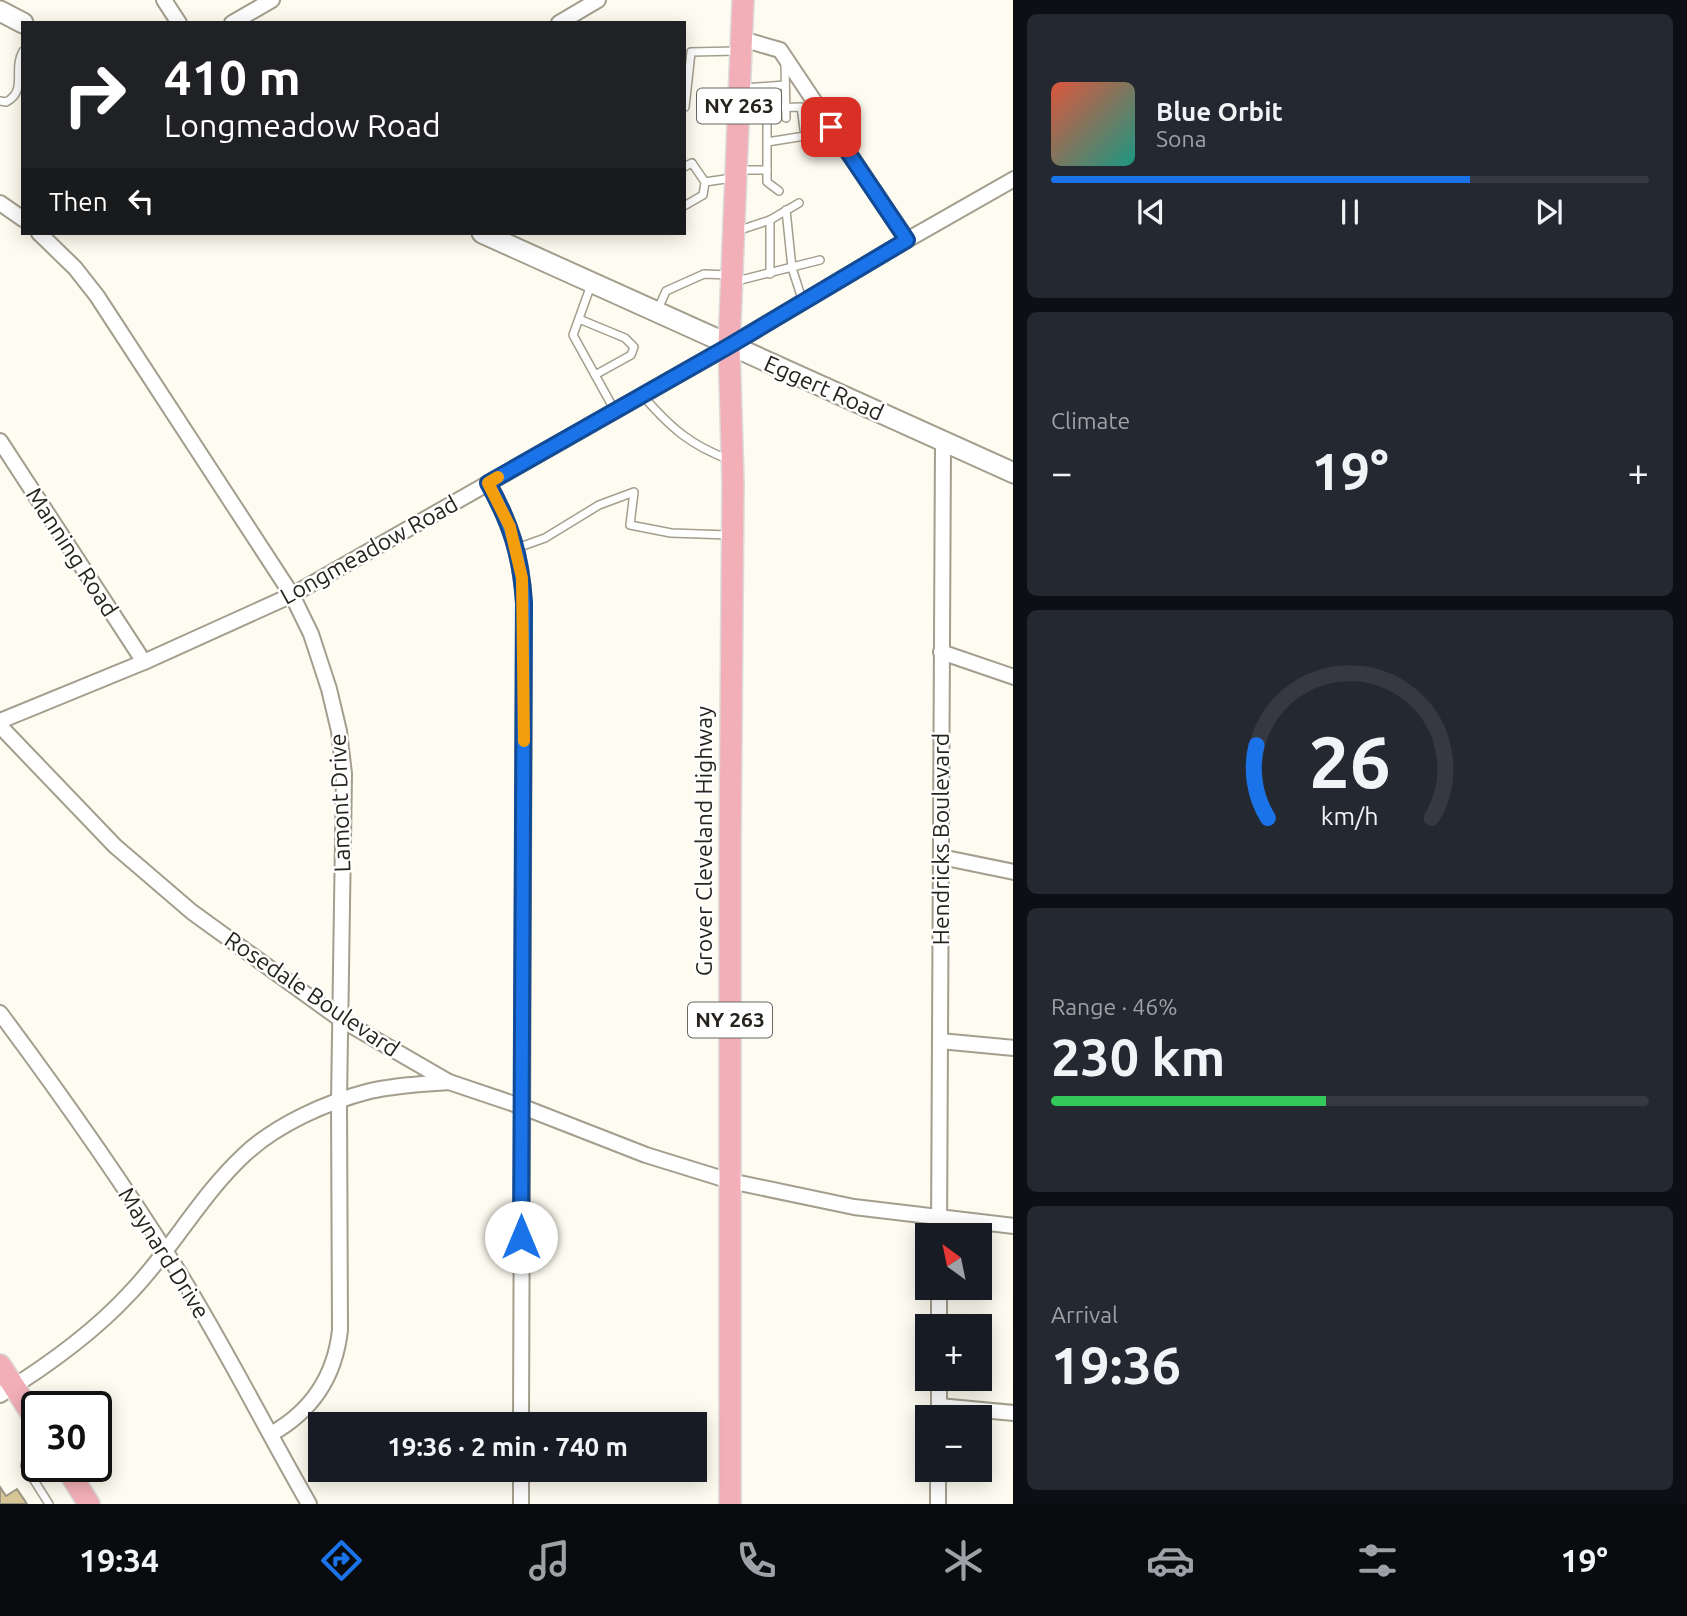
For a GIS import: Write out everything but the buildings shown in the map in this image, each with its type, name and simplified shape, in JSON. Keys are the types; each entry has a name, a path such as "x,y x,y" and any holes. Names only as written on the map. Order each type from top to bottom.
{"main road":[{"name":"NY 263","path":"729,346 743,0"},
{"name":"Grover Cleveland Highway","path":"729,346 733,461 730,1504"},
{"path":"0,1365 7,1391 21,1405"},
{"path":"73,1482 84,1502"}],"street":[{"path":"164,0 178,21"},
{"path":"235,21 272,0"},
{"path":"562,21 598,0"},
{"path":"0,11 21,22"},
{"path":"741,45 780,50 907,240"},
{"name":"Longmeadow Road","path":"0,724 292,595 729,346 1013,179"},
{"path":"0,203 21,218"},
{"name":"Lamont Drive","path":"41,235 75,268 97,296 292,595 321,661 340,742 344,774 339,1102 340,1330 332,1368 313,1401 299,1415 271,1434"},
{"name":"Eggert Road","path":"486,235 1013,473"},
{"name":"Manning Road","path":"0,441 144,662"},
{"name":"Hendricks Boulevard","path":"940,1223 943,442"},
{"path":"488,483 504,511 517,548 524,603 521,1412"},
{"path":"941,652 1013,677"},
{"name":"Rosedale Boulevard","path":"0,724 91,822 192,912 340,1019 449,1082 523,1107 625,1148 730,1181 832,1203 940,1219 1013,1226"},
{"path":"941,857 1013,872"},
{"name":"Maynard Drive","path":"0,1013 102,1154 165,1253 309,1504"},
{"path":"940,1041 1013,1048"},
{"path":"7,1391 74,1345 129,1295 244,1155 293,1122 339,1102 371,1091 449,1082"},
{"path":"992,1413 1013,1413"},
{"path":"520,1504 521,1482"},
{"path":"938,1482 938,1504"}],"lane":[{"path":"686,98 691,52 741,45"},
{"path":"0,101 6,102 18,91 17,63 21,55"},
{"path":"785,59 786,118"},
{"path":"740,88 785,85"},
{"path":"779,191 767,182 767,108 801,107 805,136 823,152"},
{"path":"767,142 785,137 805,136"},
{"path":"686,166 692,163 705,182 703,195 686,205"},
{"path":"705,182 767,170"},
{"path":"733,232 770,220 799,203"},
{"path":"786,210 792,268 803,302"},
{"path":"770,220 770,274"},
{"path":"656,313 666,291 704,274 732,279 770,274 820,260"},
{"path":"591,283 573,335 615,411"},
{"path":"579,319 625,338 634,347 631,355 595,375"},
{"path":"642,395 669,425 704,450 733,461"},
{"path":"517,548 545,538 599,505 634,492 630,525 671,533 733,535"},
{"path":"35,1482 49,1504"}],"slow traffic":[{"path":"498,477 488,483 510,527 522,578 524,741"}],"route":[{"path":"521,1237 524,603 518,552 504,511 488,483 729,346 907,240 831,127"}]}
